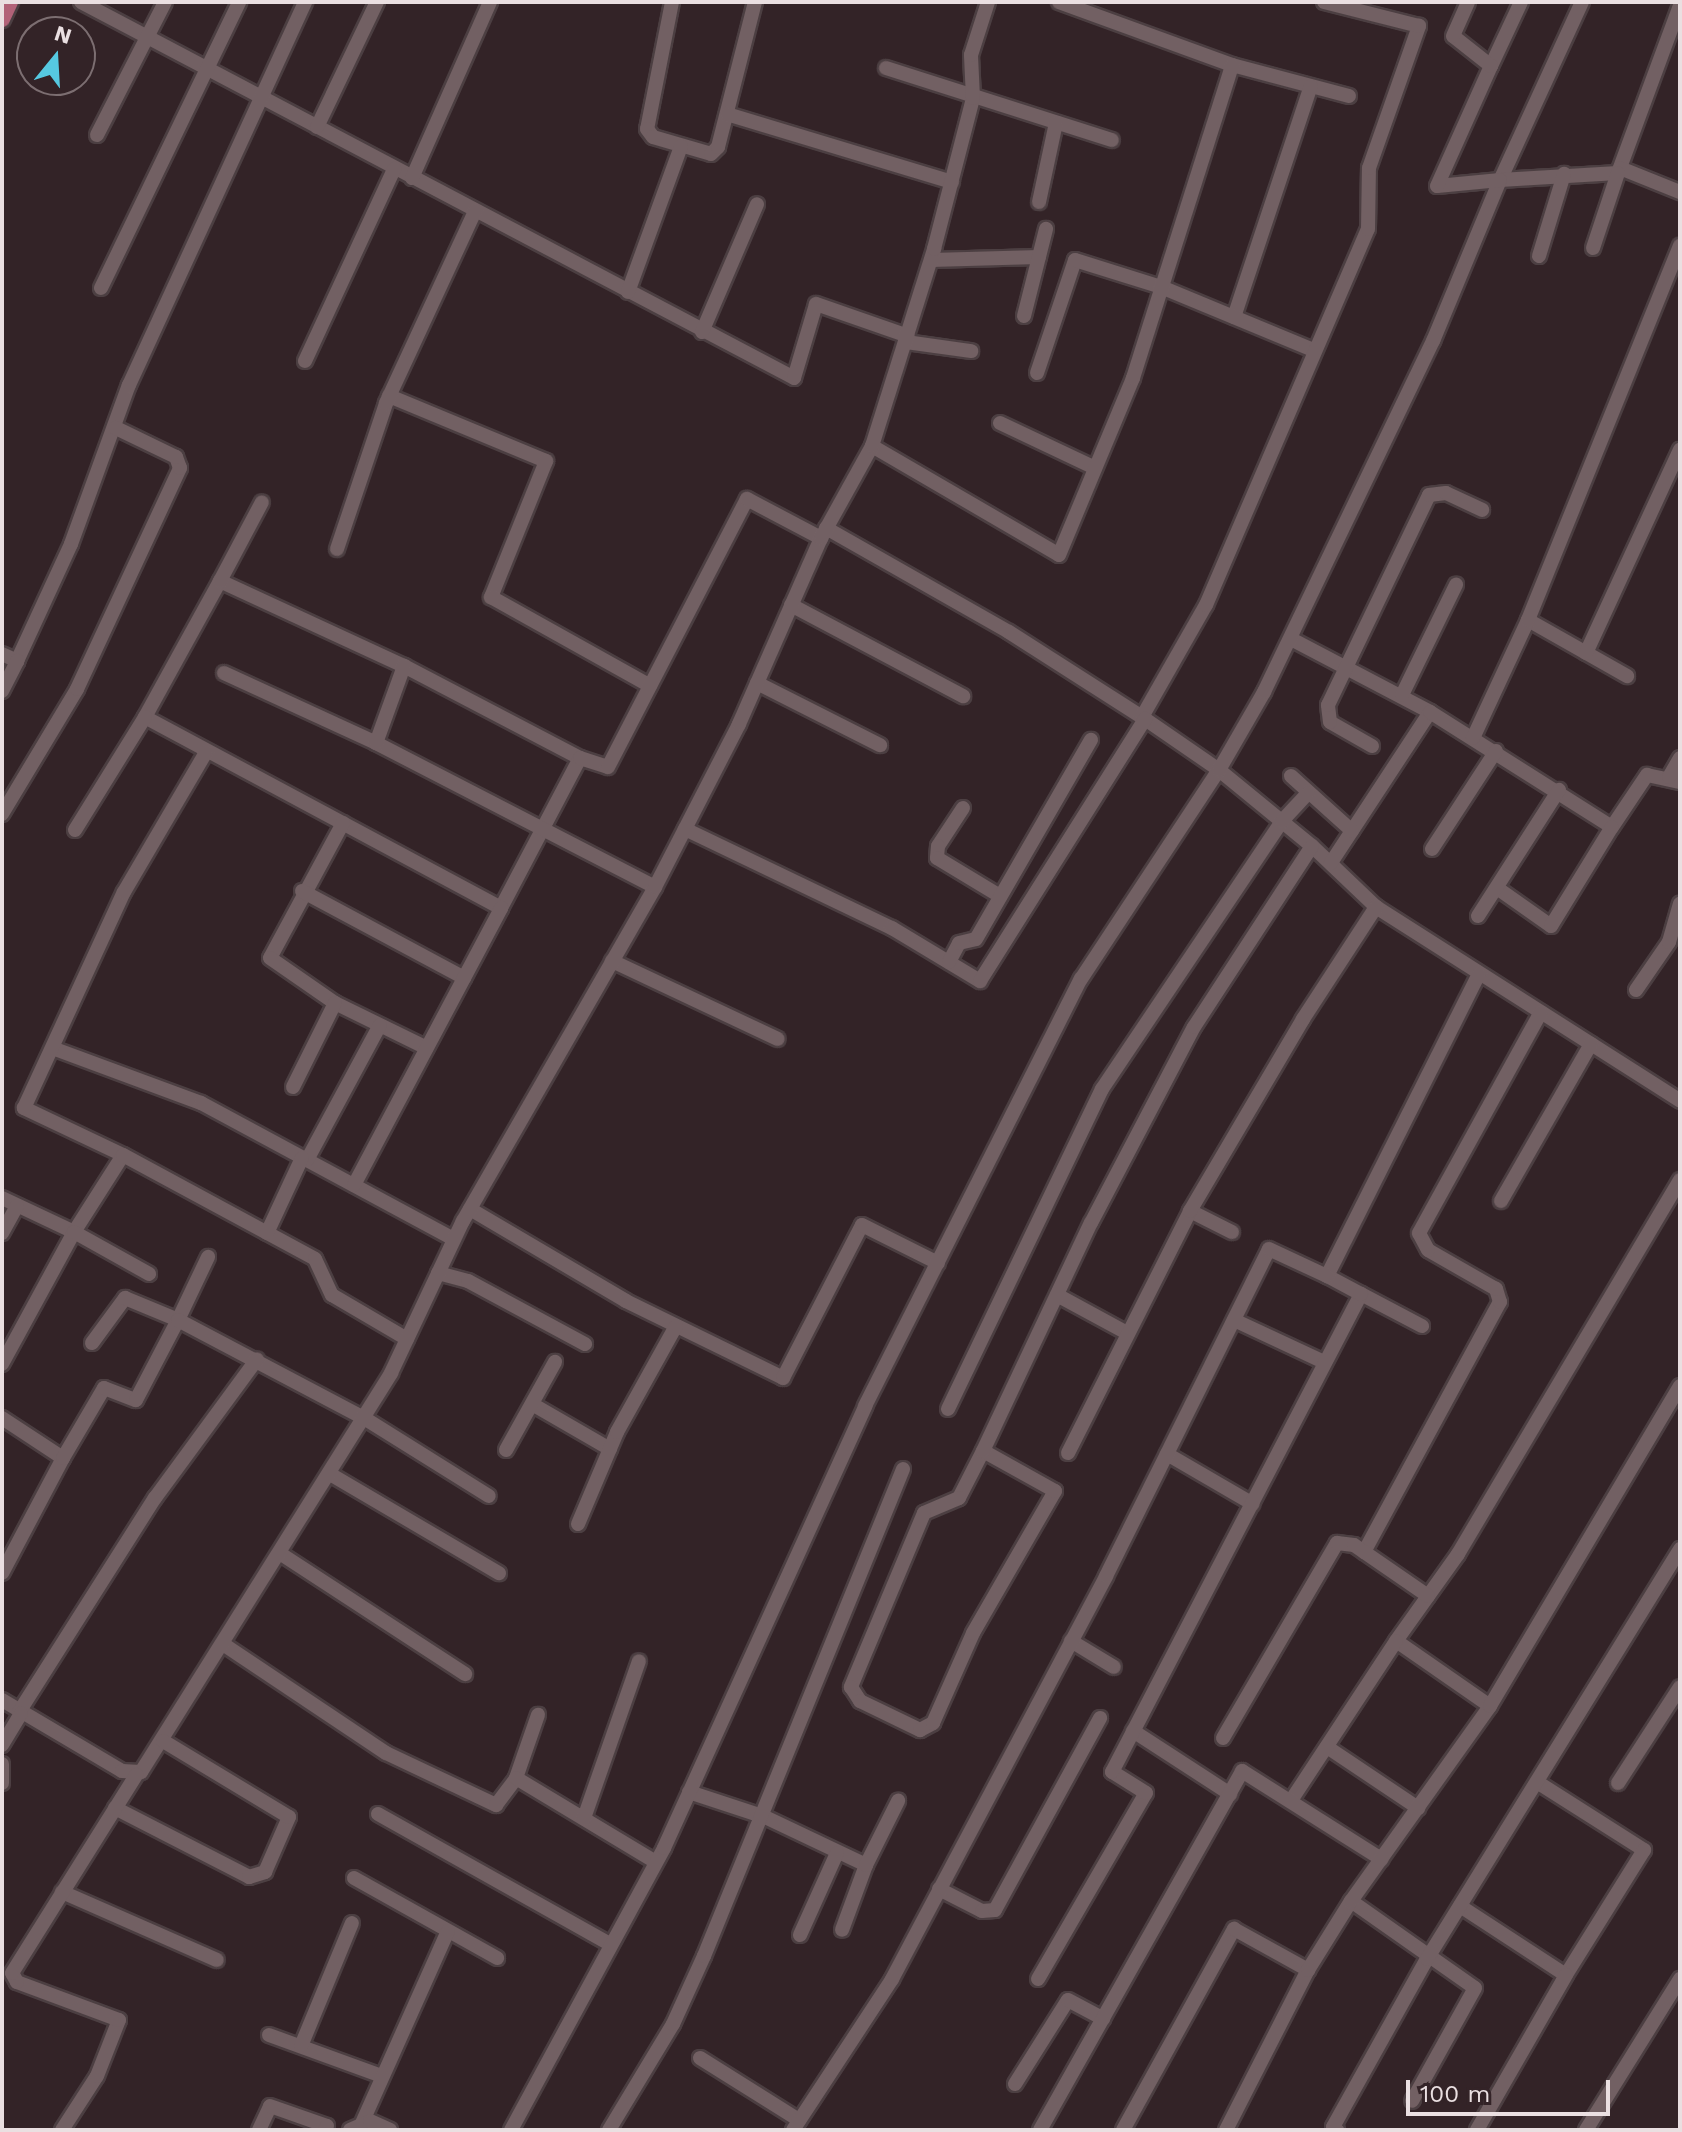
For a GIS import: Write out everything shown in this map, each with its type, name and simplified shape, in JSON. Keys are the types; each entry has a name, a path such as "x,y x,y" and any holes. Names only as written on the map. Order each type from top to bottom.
{"main road":[{"path":"2,19 10,2"}],"street":[{"path":"81,2 794,378 816,304 907,339 971,351"},
{"path":"97,135 165,2"},
{"path":"101,288 239,2"},
{"path":"2,691 71,544 116,428 129,385 305,2"},
{"path":"317,127 377,2"},
{"path":"412,178 490,2"},
{"path":"672,2 647,129 653,137 714,154 755,2"},
{"path":"62,2130 97,2076 119,2023 115,2017 12,1976 62,1892 136,1775 163,1741 364,1418 407,1339 470,1209 655,887 685,829 757,683 823,533 872,446 931,260 952,182 973,98 971,55 988,2"},
{"path":"1059,2 1232,65 1349,96"},
{"path":"685,829 892,928 980,981 1143,718 1206,605 1313,350 1368,229 1369,168 1419,26 1324,2"},
{"path":"1468,2 1453,36 1491,66"},
{"path":"1521,2 1437,186 1619,170 1680,192"},
{"path":"511,2130 656,1862 865,1406 1081,979 1219,770 1293,640 1433,341 1500,180 1582,2"},
{"path":"1593,248 1680,5"},
{"path":"872,446 1059,555 1133,378 1232,65"},
{"path":"886,68 1112,140"},
{"path":"1234,317 1311,86"},
{"path":"727,114 952,182"},
{"path":"1039,202 1056,123"},
{"path":"628,292 681,146"},
{"path":"305,361 394,169"},
{"path":"1539,256 1564,174"},
{"path":"702,332 757,204"},
{"path":"337,549 389,396 475,211"},
{"path":"1024,316 1046,229"},
{"path":"1473,738 1528,620 1680,246"},
{"path":"931,260 1039,257"},
{"path":"1037,373 1075,260 1161,287 1313,350"},
{"path":"389,396 546,461 491,597 650,686"},
{"path":"1000,423 1095,468"},
{"path":"2,814 77,689 180,468 176,457 116,428"},
{"path":"1586,653 1680,450"},
{"path":"1372,746 1326,718 1348,665 1429,495 1441,492 1482,510"},
{"path":"220,581 404,666 580,758 608,767 747,499 823,533 1009,632 1143,718 1219,770 1282,821 1376,907 1680,1101"},
{"path":"75,830 145,717 262,502"},
{"path":"1402,695 1456,585"},
{"path":"791,605 963,696"},
{"path":"1528,620 1627,676"},
{"path":"1293,640 1348,665 1402,695 1559,790 1612,827"},
{"path":"2,654 17,661"},
{"path":"376,743 404,666"},
{"path":"224,673 376,743 655,887"},
{"path":"757,683 880,745"},
{"path":"1331,863 1430,712"},
{"path":"145,717 501,908"},
{"path":"949,962 959,943 976,939 1091,740"},
{"path":"1432,849 1496,751"},
{"path":"206,752 124,892 55,1049 24,1108 123,1155 321,1265 337,1299 407,1339"},
{"path":"354,1185 580,758"},
{"path":"1497,888 1551,926 1647,775 1675,780 1680,758"},
{"path":"1291,776 1352,831"},
{"path":"1478,916 1559,790"},
{"path":"948,1409 1102,1089 1282,821 1308,793"},
{"path":"963,808 938,846 937,858 1000,896"},
{"path":"343,823 302,891 270,958 335,1003 427,1048"},
{"path":"983,1451 1055,1491 973,1633 933,1723 920,1730 860,1701 851,1687 924,1513 959,1498 1057,1295 1194,1027 1312,846"},
{"path":"302,891 464,978"},
{"path":"1636,990 1669,942 1680,904"},
{"path":"1068,1453 1190,1211 1376,907"},
{"path":"612,961 778,1039"},
{"path":"1327,1276 1479,974"},
{"path":"293,1087 335,1003"},
{"path":"1364,1552 1500,1302 1496,1289 1428,1250 1419,1233 1541,1012"},
{"path":"267,1233 304,1159 380,1025"},
{"path":"1501,1201 1591,1044"},
{"path":"55,1049 201,1103 454,1239"},
{"path":"2,1364 74,1232 123,1155"},
{"path":"1292,1799 1396,1641 1458,1554 1680,1180"},
{"path":"2,1198 74,1232 149,1274"},
{"path":"2,1233 17,1206"},
{"path":"470,1209 676,1326 783,1378 862,1225 938,1263"},
{"path":"1190,1211 1232,1232"},
{"path":"700,2058 796,2125 892,1979 1071,1641 1269,1249 1422,1326"},
{"path":"2,1573 104,1388 136,1400 208,1257"},
{"path":"438,1273 468,1281 585,1344"},
{"path":"1038,1979 1146,1793 1112,1772 1361,1294"},
{"path":"1057,1295 1127,1333"},
{"path":"92,1343 125,1298 257,1359 364,1418 489,1496"},
{"path":"1234,1320 1324,1362"},
{"path":"578,1524 610,1449 676,1326"},
{"path":"2,1745 155,1498 257,1359"},
{"path":"506,1450 555,1362"},
{"path":"1226,2130 1308,1970 1351,1901 1490,1706 1680,1386"},
{"path":"532,1404 610,1449"},
{"path":"2,1418 63,1458"},
{"path":"1167,1454 1253,1504"},
{"path":"609,2130 673,2024 765,1817 903,1469"},
{"path":"330,1474 499,1573"},
{"path":"1223,1738 1333,1546 1348,1543 1428,1596"},
{"path":"1337,2130 1333,2127 1427,1959 1680,1549"},
{"path":"281,1554 465,1674"},
{"path":"1071,1641 1114,1667"},
{"path":"1396,1641 1490,1706"},
{"path":"223,1644 386,1753 478,1797 501,1804 516,1778 538,1715"},
{"path":"584,1818 639,1661"},
{"path":"1618,1783 1680,1687"},
{"path":"2,1700 136,1775"},
{"path":"939,1889 982,1911 995,1910 1100,1718"},
{"path":"1133,1731 1230,1794"},
{"path":"115,1808 249,1877 265,1872 289,1817 163,1741"},
{"path":"1327,1747 1418,1808"},
{"path":"2,1764 2,1783"},
{"path":"1040,2130 1242,1771 1292,1799 1381,1859"},
{"path":"516,1778 656,1862"},
{"path":"1477,2130 1566,1975 1644,1850 1537,1782"},
{"path":"689,1792 765,1817 866,1865"},
{"path":"842,1930 866,1865 898,1801"},
{"path":"378,1814 610,1944"},
{"path":"800,1935 837,1853"},
{"path":"354,1878 497,1958"},
{"path":"62,1892 217,1960"},
{"path":"1351,1901 1427,1959 1475,1988 1412,2101"},
{"path":"1460,1906 1566,1975"},
{"path":"301,2046 352,1923"},
{"path":"1123,2130 1234,1929 1308,1970"},
{"path":"390,2130 356,2126 448,1931"},
{"path":"1586,2130 1680,1979"},
{"path":"1015,2084 1068,2000 1103,2019"},
{"path":"269,2035 379,2075"},
{"path":"259,2130 270,2106 330,2129"}]}
